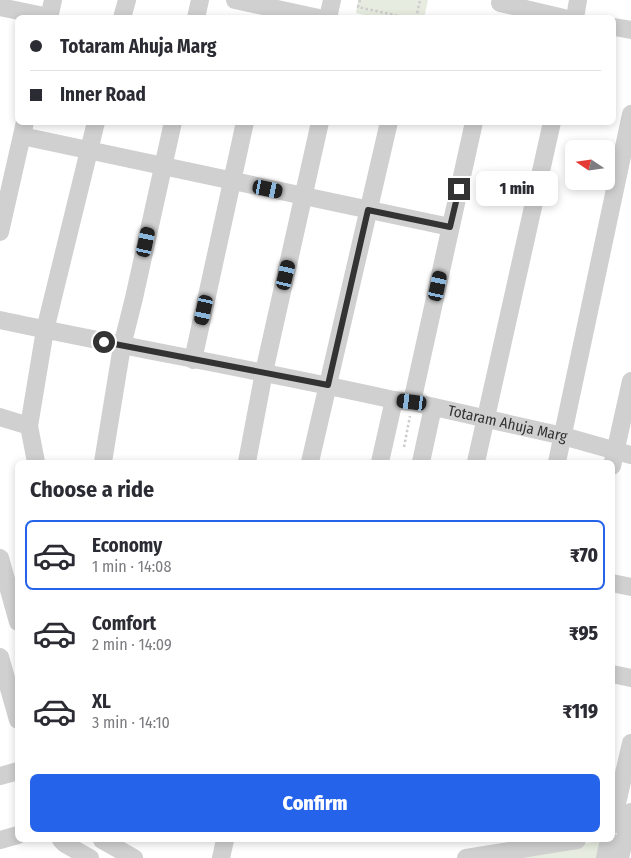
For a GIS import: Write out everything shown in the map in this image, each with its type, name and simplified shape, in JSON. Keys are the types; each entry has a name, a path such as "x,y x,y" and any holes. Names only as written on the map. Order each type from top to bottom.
{"street":[{"path":"50,15 54,0"},
{"path":"123,15 127,0"},
{"path":"197,15 200,0"},
{"path":"235,0 305,15"},
{"path":"329,15 332,0"},
{"path":"576,15 578,0"},
{"path":"0,7 39,15"},
{"path":"499,7 546,15"},
{"path":"616,27 631,30"},
{"path":"557,460 631,114"},
{"path":"36,460 29,426 45,330 95,125"},
{"path":"103,460 122,346 172,125"},
{"path":"193,360 243,125"},
{"path":"247,460 264,372 319,125"},
{"path":"310,460 388,125"},
{"path":"412,402 473,125"},
{"path":"477,460 551,125"},
{"path":"1,224 24,129 89,151 450,227"},
{"name":"Totaram Ahuja Marg","path":"0,320 122,346 412,402 562,436 620,458"},
{"path":"620,458 631,381"},
{"path":"380,460 394,400"},
{"path":"421,460 433,407"},
{"path":"0,418 29,426"},
{"path":"0,558 14,594"},
{"path":"615,584 631,587"},
{"path":"0,657 11,714"},
{"path":"615,675 631,678"},
{"path":"615,823 631,744"},
{"path":"0,776 15,772"},
{"path":"615,827 631,812"},
{"path":"615,833 620,858"},
{"path":"0,840 15,836"},
{"path":"65,842 86,857 95,842"},
{"path":"106,842 134,858"},
{"path":"221,858 225,842"},
{"path":"466,858 565,842"},
{"path":"605,858 610,842"}],"path":[{"path":"360,0 358,7 394,15"},
{"path":"417,15 420,0"},
{"path":"404,447 412,402"}],"shaded area":[{"path":"358,0 428,0 425,15 365,15 356,13"},
{"path":"592,842 603,842 611,858 515,858"}],"route":[{"path":"104,342 328,385 368,210 450,227 459,189"}]}
